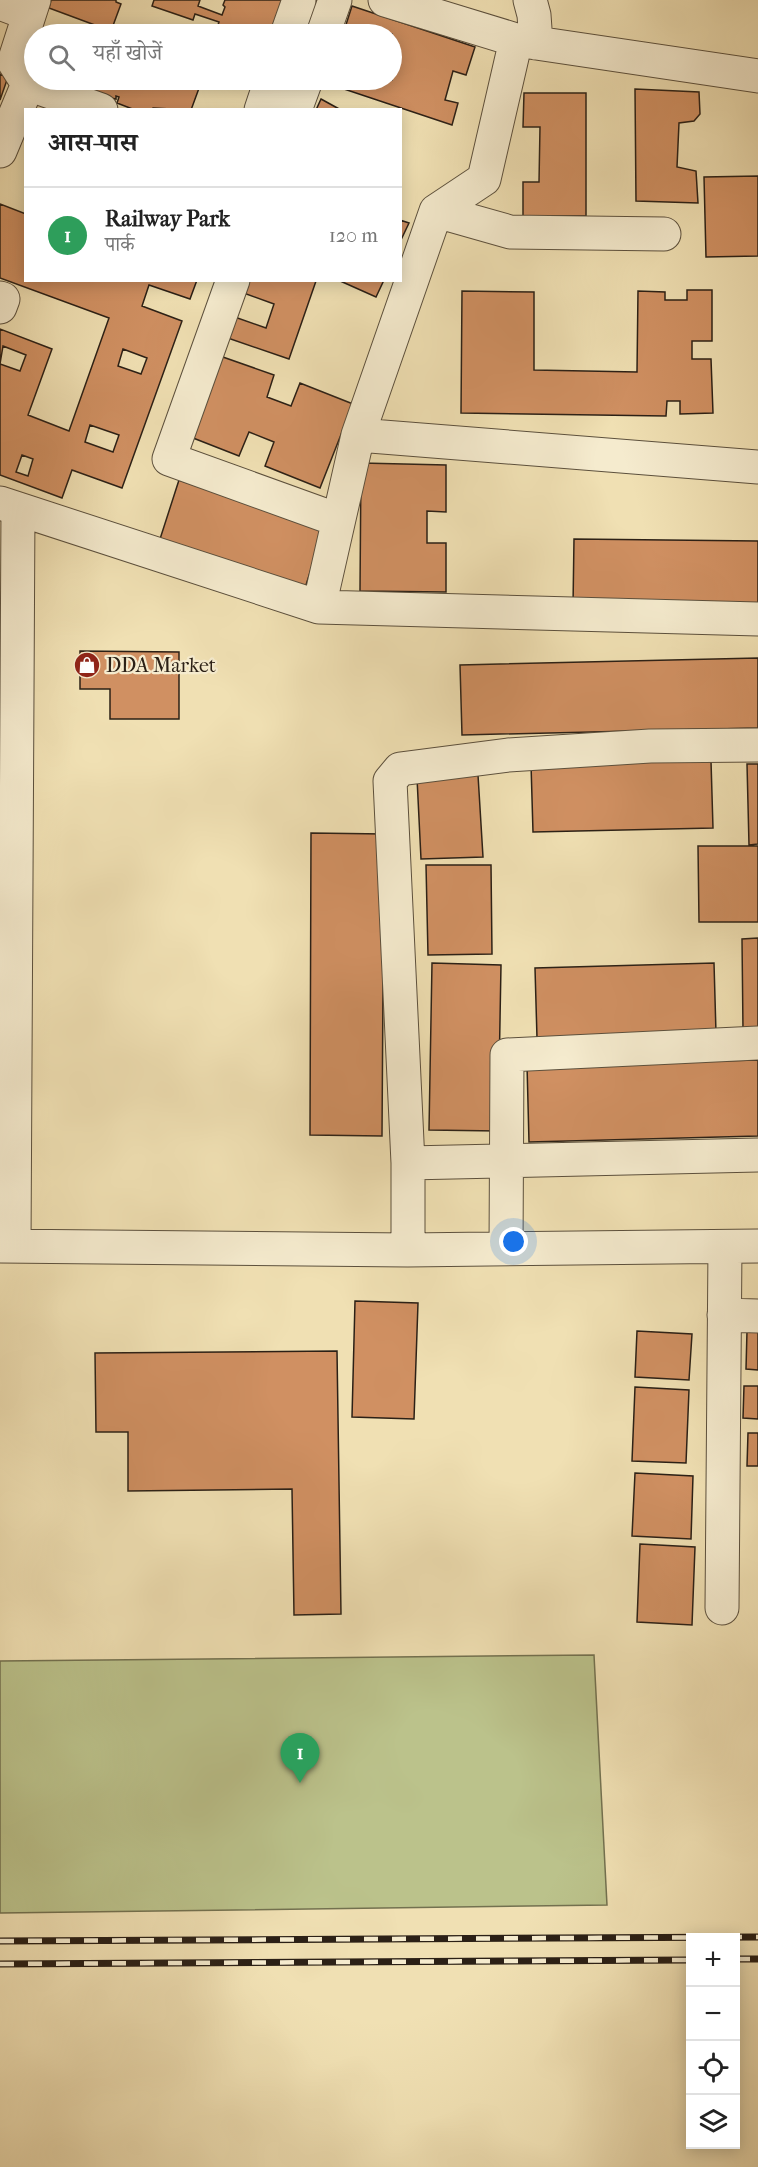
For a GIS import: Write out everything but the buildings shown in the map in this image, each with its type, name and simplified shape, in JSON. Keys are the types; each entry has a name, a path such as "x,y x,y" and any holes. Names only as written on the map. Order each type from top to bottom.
{"street":[{"path":"291,24 299,0"},
{"path":"327,24 335,0"},
{"path":"385,0 526,41 758,76"},
{"path":"319,607 358,435 436,211 484,179 534,15 530,0"},
{"path":"21,6 14,62 24,78"},
{"path":"0,151 25,90"},
{"path":"45,90 95,108"},
{"path":"262,108 268,90"},
{"path":"297,108 303,90"},
{"path":"436,211 510,232 664,234"},
{"path":"232,282 169,459 338,520"},
{"path":"0,298 3,299 0,307"},
{"path":"358,435 758,467"},
{"path":"758,619 319,607 9,506 7,1246 408,1250 758,1246"},
{"path":"408,1250 408,1163 390,781 400,770 508,755 650,746 758,745"},
{"path":"506,1249 507,1055 758,1043"},
{"path":"408,1163 758,1155"},
{"path":"722,1608 725,1247"},
{"path":"724,1315 758,1316"}],"green space":[{"path":"594,1655 607,1905 0,1913 0,1661"}],"railway":[{"path":"0,1941 758,1937"},
{"path":"740,1959 758,1959"},
{"path":"0,1964 686,1960"}],"place":[{"name":"DDA Market","path":"87,665"},
{"name":"Railway Park","path":"300,1783"}]}
